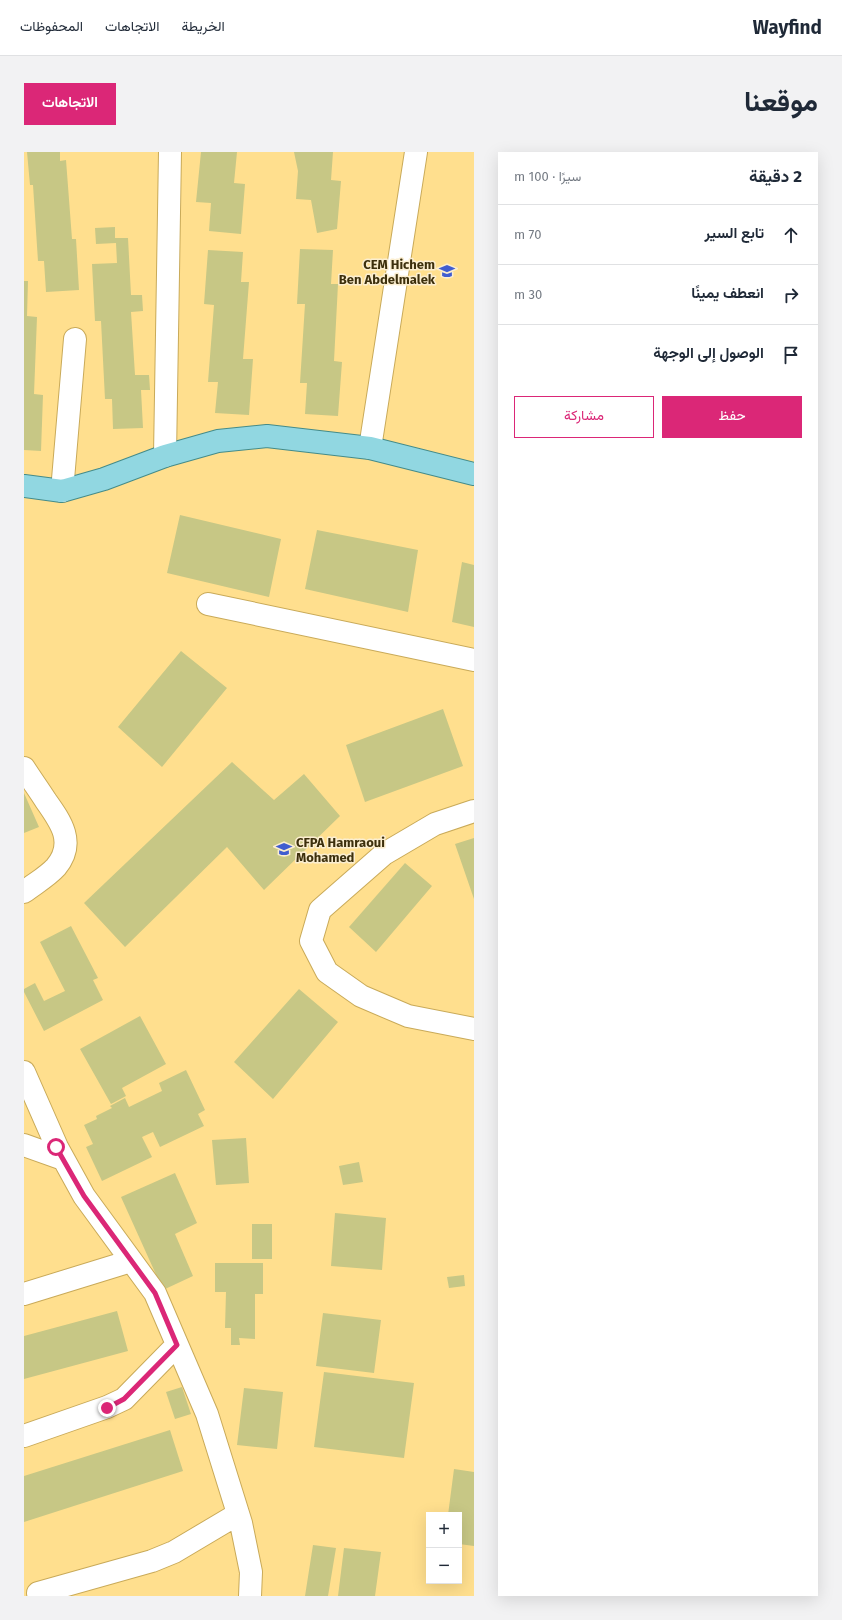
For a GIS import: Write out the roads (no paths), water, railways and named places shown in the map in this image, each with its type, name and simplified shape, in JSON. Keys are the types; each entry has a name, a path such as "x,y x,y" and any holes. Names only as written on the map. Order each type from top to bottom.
{"main road":[{"path":"24,486 62,491 104,479 165,456 218,441 267,436 370,448 474,474"}],"street":[{"path":"165,456 170,152"},
{"path":"370,448 416,152"},
{"path":"62,491 75,339"},
{"path":"208,604 474,660"},
{"path":"24,768 64,828 66,838 62,860 55,868 24,892"},
{"path":"474,810 436,824 384,854 320,910 311,941 327,972 360,996 408,1016 474,1029"},
{"path":"24,1072 56,1147 84,1196 155,1293 207,1414 238,1514 251,1572 250,1596"},
{"path":"24,1145 63,1159"},
{"path":"24,1294 132,1261"},
{"path":"24,1436 107,1408 124,1399 177,1345"},
{"path":"38,1594 152,1561 174,1552 238,1514"}],"place":[{"name":"CEM Hichem Ben Abdelmalek","path":"447,271"},
{"name":"CFPA Hamraoui Mohamed","path":"284,849"}]}
